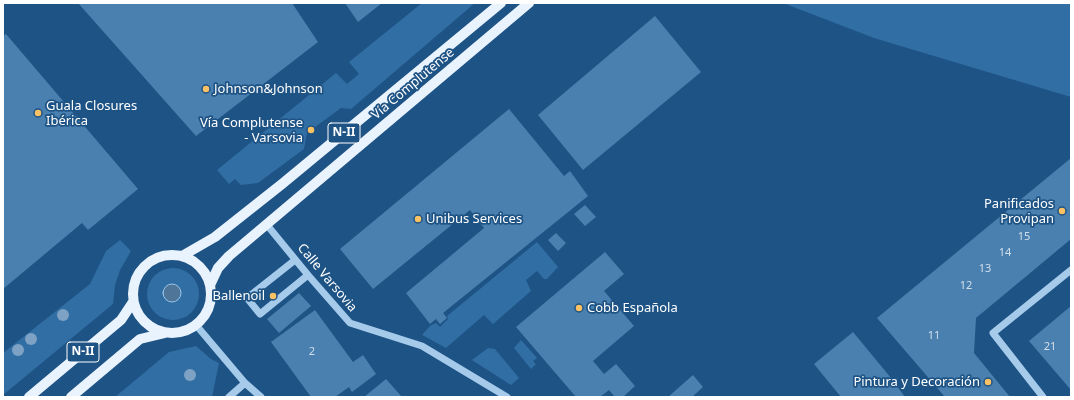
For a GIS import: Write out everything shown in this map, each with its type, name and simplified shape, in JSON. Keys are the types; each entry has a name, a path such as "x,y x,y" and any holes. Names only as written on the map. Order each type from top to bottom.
{"main road":[{"name":"Vía Complutense","path":"182,256 215,237 253,208 501,3"},
{"name":"Vía Complutense","path":"210,285 218,268 229,256 529,3"},
{"name":"N-II","path":"167,333 155,330 145,323 138,314 134,302 133,289 137,277 145,266 156,259 169,255 182,256"},
{"path":"182,256 192,260 200,267 210,285"},
{"name":"N-II","path":"71,397 140,339 167,333 180,333 196,324 208,310 211,297 210,285"},
{"name":"N-II","path":"29,397 121,320 134,302"}],"street":[{"name":"Calle Varsovia","path":"267,225 295,260 350,323 422,346 507,397"},
{"path":"295,260 247,298 255,309 260,314 308,275"},
{"path":"1043,397 993,333 1071,270"},
{"path":"196,324 245,383 261,397"},
{"path":"229,397 245,383"}],"shaded area":[{"path":"422,3 475,3 351,109 341,108 307,133 304,149 258,183 241,185 235,179 229,184 217,170 336,73 347,84 359,74 349,62"},
{"path":"783,3 1071,3 1071,97 874,38"},
{"path":"120,240 131,251 120,270 115,285 113,304 3,395 3,353 90,284 106,251"},
{"path":"537,242 558,267 547,279 544,279 537,271 526,280 531,291 493,324 484,315 446,348 422,335 430,326 436,323 440,327 448,319 447,316"},
{"path":"168,268 178,268 192,275 199,289 199,299 192,313 178,320 168,320 158,316 151,309 147,299 147,289 151,279 158,272"},
{"path":"172,284 178,287 181,293 178,299 172,302 166,299 163,293 166,287"},
{"path":"521,340 537,358 533,361 536,364 531,369 514,348"},
{"path":"196,346 211,359 219,363 212,397 115,397 169,352"},
{"path":"488,348 495,349 519,378 511,385 472,360"}],"building":[{"name":"Johnson&Johnson","path":"78,3 292,3 318,42 196,136"},
{"path":"345,3 382,3 358,22"},
{"path":"655,16 701,72 583,170 538,115"},
{"name":"Guala Closures Ibérica","path":"6,34 138,189 88,230 82,223 3,289 3,36"},
{"name":"Unibus Services","path":"509,109 564,176 570,171 588,196 443,313 447,318 440,324 436,319 430,324 406,293 484,228 470,210 373,289 340,249"},
{"path":"1071,158 1071,239 976,318 974,353 1010,397 945,397 877,318"},
{"path":"585,205 596,217 585,226 574,214"},
{"path":"556,233 566,243 558,251 548,240"},
{"name":"Cobb Española","path":"605,252 624,274 604,291 634,326 593,361 604,374 616,364 635,386 623,397 615,397 609,390 600,397 576,397 516,327"},
{"path":"299,293 311,306 279,333 267,319"},
{"path":"1071,306 1071,390 1029,341"},
{"path":"315,310 353,362 363,355 376,374 352,392 349,387 335,397 311,397 271,342"},
{"path":"853,332 905,397 841,397 814,364"},
{"path":"693,375 703,387 692,397 668,397"},
{"path":"386,379 402,397 364,397"}],"place":[{"name":"Johnson&Johnson","path":"206,89"},
{"name":"Guala Closures Ibérica","path":"38,113"},
{"name":"Vía Complutense - Varsovia","path":"311,130"},
{"name":"Panificados Provipan","path":"1062,211"},
{"name":"Unibus Services","path":"418,219"},
{"name":"Ballenoil","path":"273,296"},
{"name":"Cobb Española","path":"579,308"},
{"name":"Pintura y Decoración","path":"988,382"}]}
